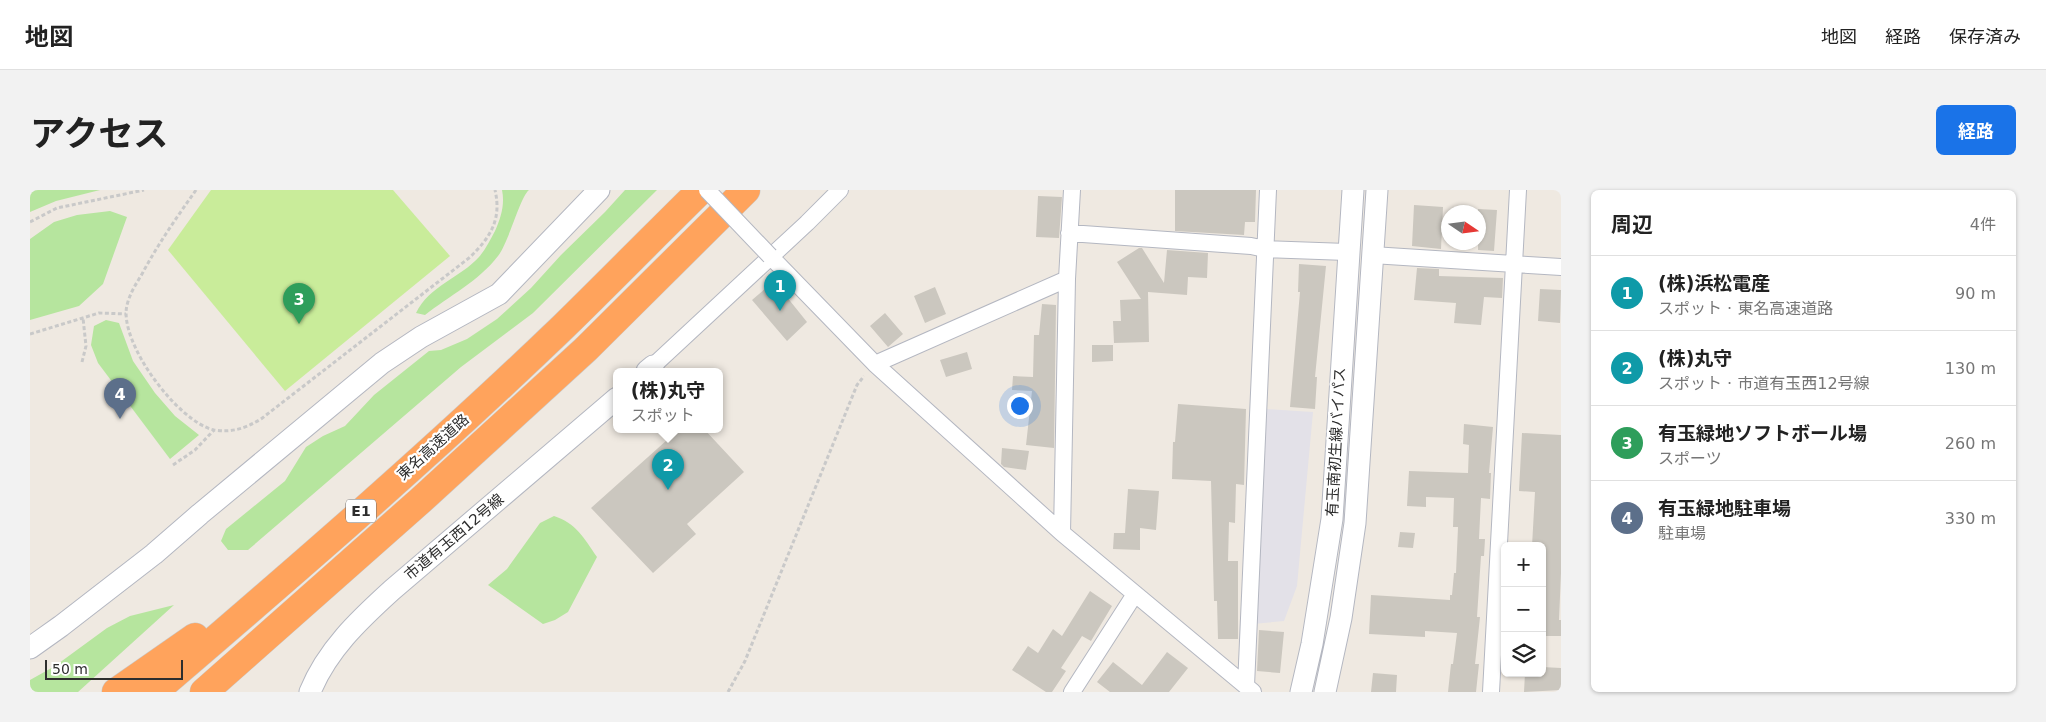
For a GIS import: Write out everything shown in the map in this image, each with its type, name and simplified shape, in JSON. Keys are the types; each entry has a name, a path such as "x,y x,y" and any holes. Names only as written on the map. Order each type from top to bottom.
{"highway":[{"name":"東名高速道路","path":"154,692 309,558 477,407 556,333 701,190"},
{"name":"東名高速道路","path":"204,692 330,582 586,349 746,190"},
{"path":"116,692 309,558"},
{"path":"219,692 330,582"}],"street":[{"path":"30,648 154,554 382,363 421,337 499,294 599,190"},
{"path":"707,190 875,364 1062,533 1249,689"},
{"path":"650,368 808,223 840,190"},
{"path":"1062,533 1067,278 1072,190"},
{"path":"1249,689 1268,190"},
{"name":"有玉南初生線バイパス","path":"1301,692 1312,644 1332,519 1347,252 1353,190"},
{"name":"有玉南初生線バイパス","path":"1325,692 1341,618 1355,522 1376,190"},
{"path":"1491,692 1518,190"},
{"path":"1069,233 1251,246 1265,249 1347,252"},
{"path":"1372,255 1561,267"},
{"path":"875,364 1067,278"},
{"name":"市道有玉西12号線","path":"310,692 328,658 358,621 613,401"},
{"path":"1074,691 1135,594"}],"path":[{"path":"30,222 57,208 144,190"},
{"path":"196,190 156,248 132,292 126,314 134,344 161,390 180,409 198,423 214,430 230,431 246,428 261,419 469,258 485,242 494,224 498,211 495,190"},
{"path":"30,334 99,313 126,314"},
{"path":"82,362 86,346 83,318"},
{"path":"728,692 745,661 856,384 875,364"},
{"path":"173,465 195,450 214,430"}],"shaded area":[{"path":"1265,409 1313,412 1297,586 1284,621 1253,624"}],"green space":[{"path":"30,190 100,190 56,201 30,212"},
{"path":"211,190 393,190 450,256 285,391 168,250"},
{"path":"502,190 529,190 522,201 498,256 473,281 425,315 416,313 429,296 463,271 484,251 501,216 503,206"},
{"path":"625,190 657,190 533,313 461,367 248,550 228,550 221,541 226,529 285,481 306,447 323,436 345,426 374,395 429,351 441,350 467,339 497,319 531,288"},
{"path":"110,211 127,217 103,284 79,306 30,320 30,239 54,222 77,215"},
{"path":"106,320 119,323 133,361 155,393 175,416 199,435 170,459 98,363 91,345 94,326"},
{"path":"554,516 574,527 597,557 568,612 555,620 543,624 488,585 507,569 540,523"},
{"path":"174,605 78,692 30,692 30,680 55,666 107,628 130,616"}],"building":[{"path":"1175,190 1256,190 1255,222 1245,222 1244,235 1175,231"},
{"path":"1038,196 1062,197 1059,238 1036,237"},
{"path":"1414,205 1441,207 1441,249 1412,246"},
{"path":"1486,209 1497,210 1494,251 1478,250 1486,250"},
{"path":"1142,248 1164,283 1167,250 1208,253 1207,278 1188,277 1187,295 1148,292 1149,342 1114,343 1113,321 1121,321 1120,300 1141,299 1117,262"},
{"path":"1299,264 1326,266 1315,377 1317,377 1315,409 1290,407 1300,292 1298,292"},
{"path":"1417,268 1439,269 1439,276 1503,278 1502,298 1484,297 1481,325 1454,323 1456,303 1414,300"},
{"path":"774,281 807,322 787,341 752,300"},
{"path":"935,287 946,314 925,323 914,296"},
{"path":"1540,289 1561,290 1560,323 1538,321"},
{"path":"1042,304 1056,305 1054,448 1026,445 1032,391 1012,390 1013,376 1033,377 1034,335 1039,335"},
{"path":"885,313 903,334 888,347 870,326"},
{"path":"1092,345 1113,345 1113,361 1092,362"},
{"path":"967,352 972,369 946,377 940,360"},
{"path":"1178,404 1246,409 1244,485 1236,484 1235,523 1229,522 1228,561 1238,561 1238,639 1218,639 1217,601 1214,601 1211,481 1172,479 1173,442 1175,442"},
{"path":"1464,424 1493,427 1489,473 1491,473 1490,499 1481,498 1479,539 1485,539 1484,556 1481,556 1477,617 1480,617 1475,664 1479,664 1476,692 1448,692 1457,633 1425,631 1425,637 1369,634 1371,595 1450,600 1454,573 1456,573 1458,527 1453,527 1454,498 1426,497 1426,507 1407,506 1409,471 1468,473 1469,445 1463,444"},
{"path":"669,433 708,433 744,472 687,524 696,534 653,573 591,508 667,440 664,437"},
{"path":"1522,433 1561,435 1559,620 1561,620 1561,636 1546,636 1546,542 1532,542 1535,492 1519,491"},
{"path":"1002,448 1029,451 1026,470 1004,467 1001,464"},
{"path":"1128,489 1159,491 1156,530 1140,528 1140,550 1113,549 1114,533 1125,533"},
{"path":"1400,532 1415,533 1413,548 1398,547"},
{"path":"1090,591 1112,606 1091,641 1082,636 1061,668 1066,671 1052,692 1046,692 1012,670 1028,646 1038,653 1053,629 1062,636"},
{"path":"1259,630 1284,632 1280,673 1257,671"},
{"path":"1167,652 1188,668 1169,692 1110,692 1097,682 1113,662 1142,685"},
{"path":"1546,667 1561,668 1561,690 1524,692 1525,677 1546,677"},
{"path":"1373,673 1397,675 1396,692 1371,692"}],"place":[{"name":"(株)浜松電産","path":"780,311"},
{"name":"有玉緑地ソフトボール場","path":"299,324"},
{"name":"有玉緑地駐車場","path":"120,419"},
{"name":"(株)丸守","path":"668,490"}]}
